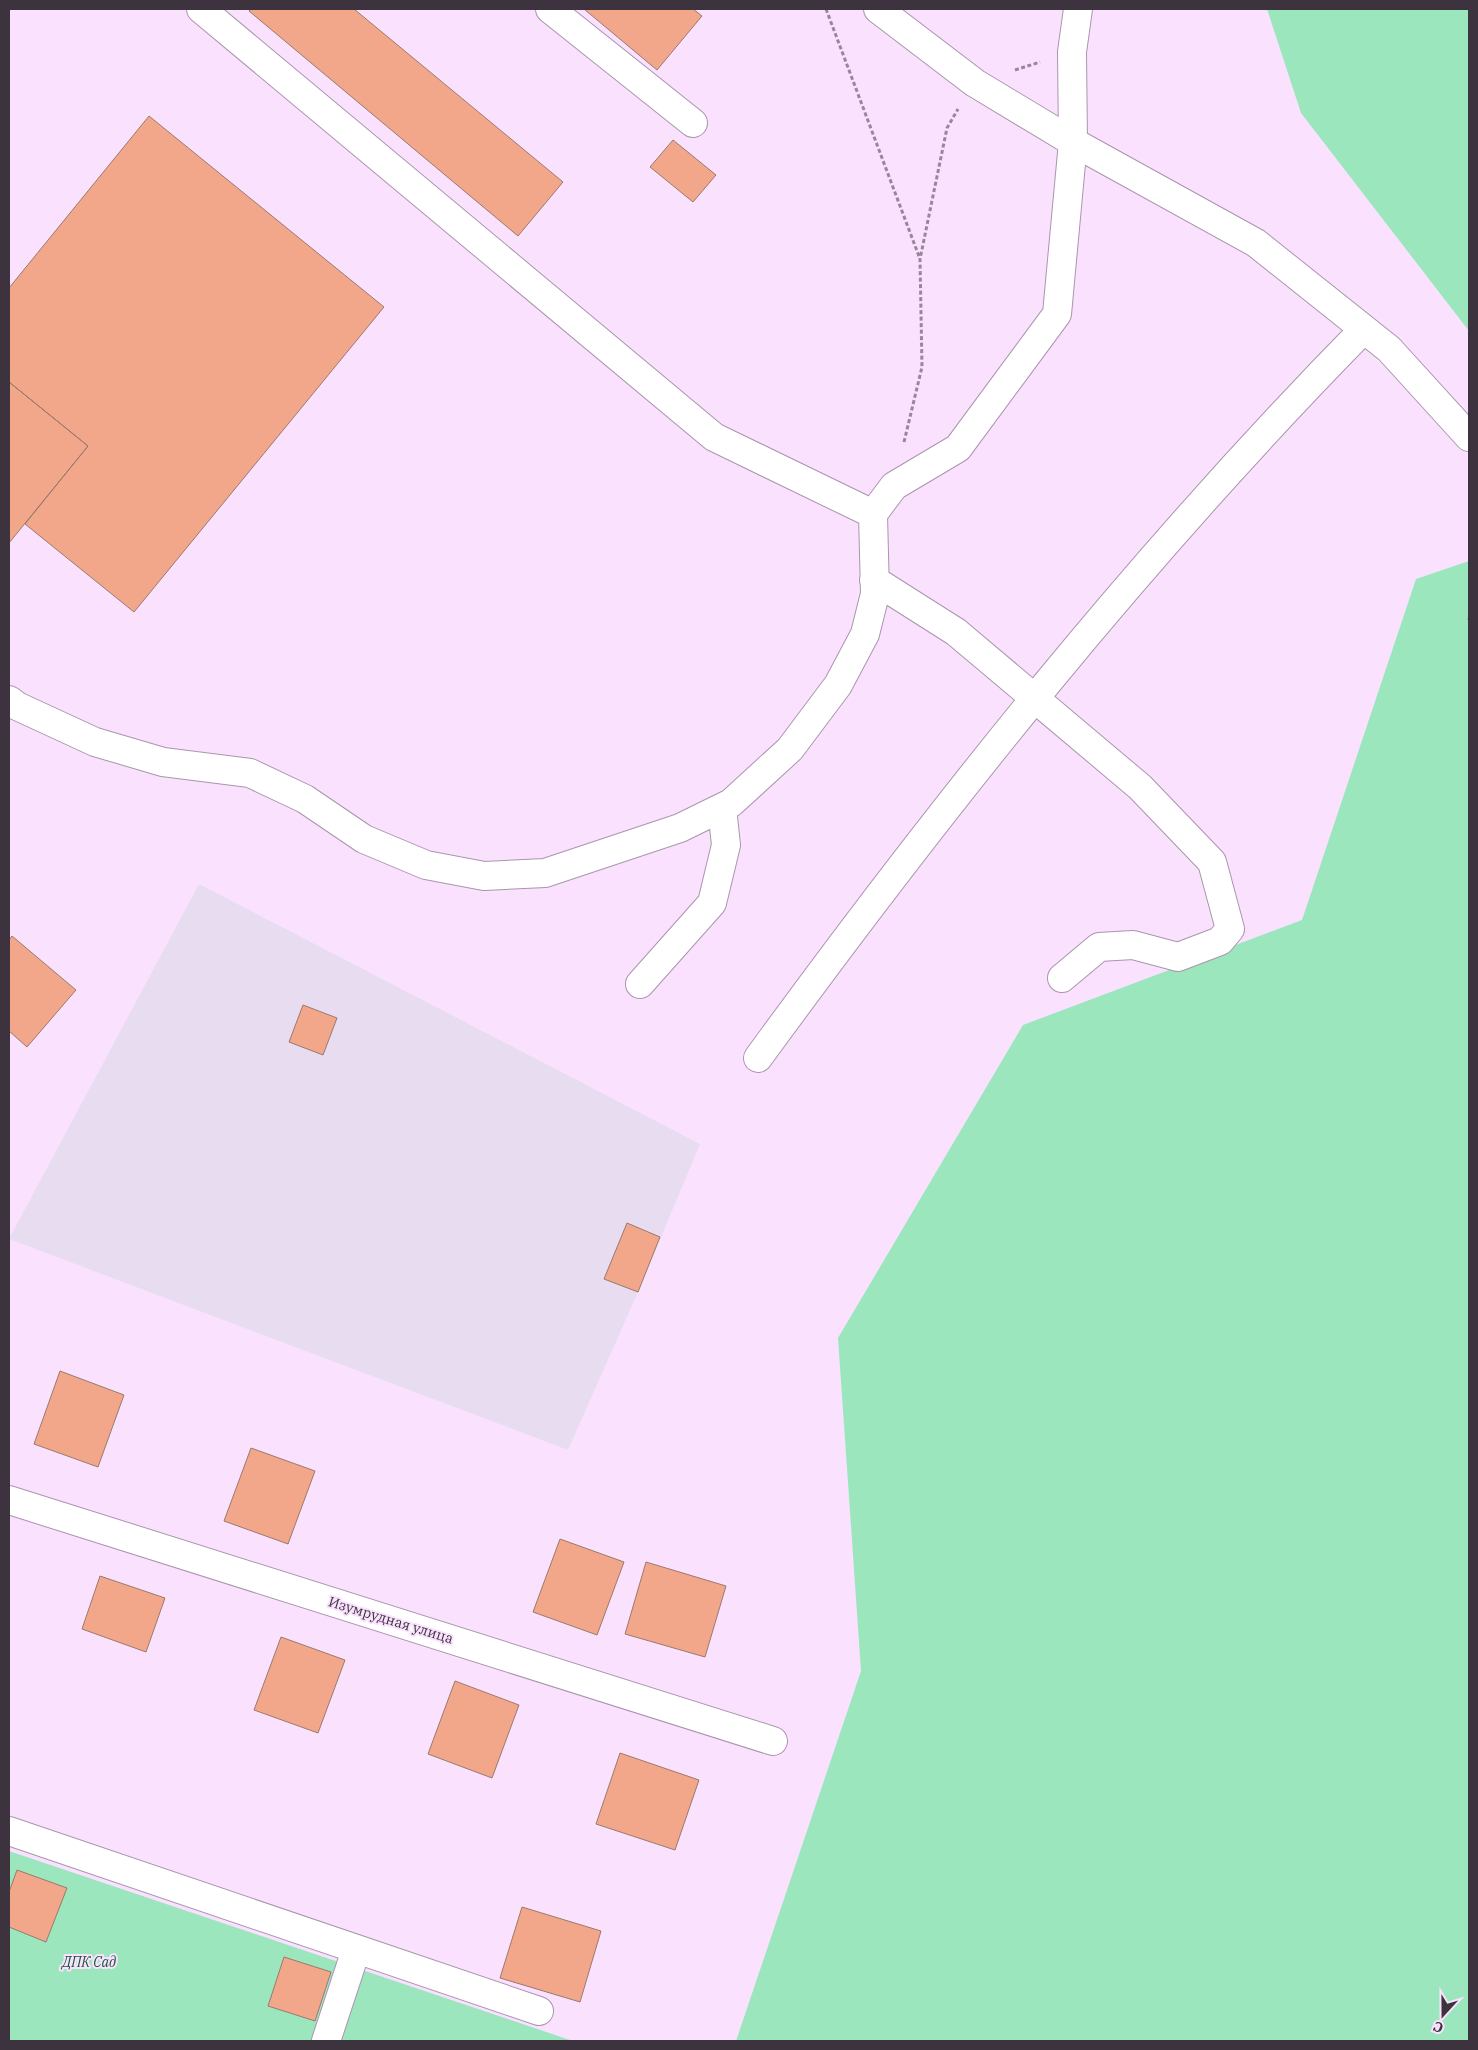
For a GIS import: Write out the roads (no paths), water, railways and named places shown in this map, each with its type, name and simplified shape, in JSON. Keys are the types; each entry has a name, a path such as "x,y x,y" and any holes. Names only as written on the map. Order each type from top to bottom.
{"street":[{"path":"201,9 714,437 873,514"},
{"path":"550,9 693,123"},
{"path":"878,9 975,83 1073,142 1256,243 1389,349 1469,437"},
{"path":"9,700 17,706 95,742 163,762 250,774 305,798 364,840 426,865 484,876 545,873 680,828 731,803 790,749 838,685 865,634 875,594 873,514 894,486 958,448 1057,314 1073,142 1072,52 1078,9"},
{"path":"758,1058 834,954 1034,698 1113,604 1290,405 1364,329"},
{"path":"874,580 956,632 1140,787 1212,862 1230,929 1220,941 1178,957 1133,945 1099,947 1062,978"},
{"path":"640,984 712,903 726,846 722,808"},
{"name":"Изумрудная улица","path":"9,1500 772,1741"},
{"path":"9,1832 539,2011"},
{"path":"326,2041 356,1950"}],"park label":[{"name":"ДПК Сад","path":"89,1962"}]}
